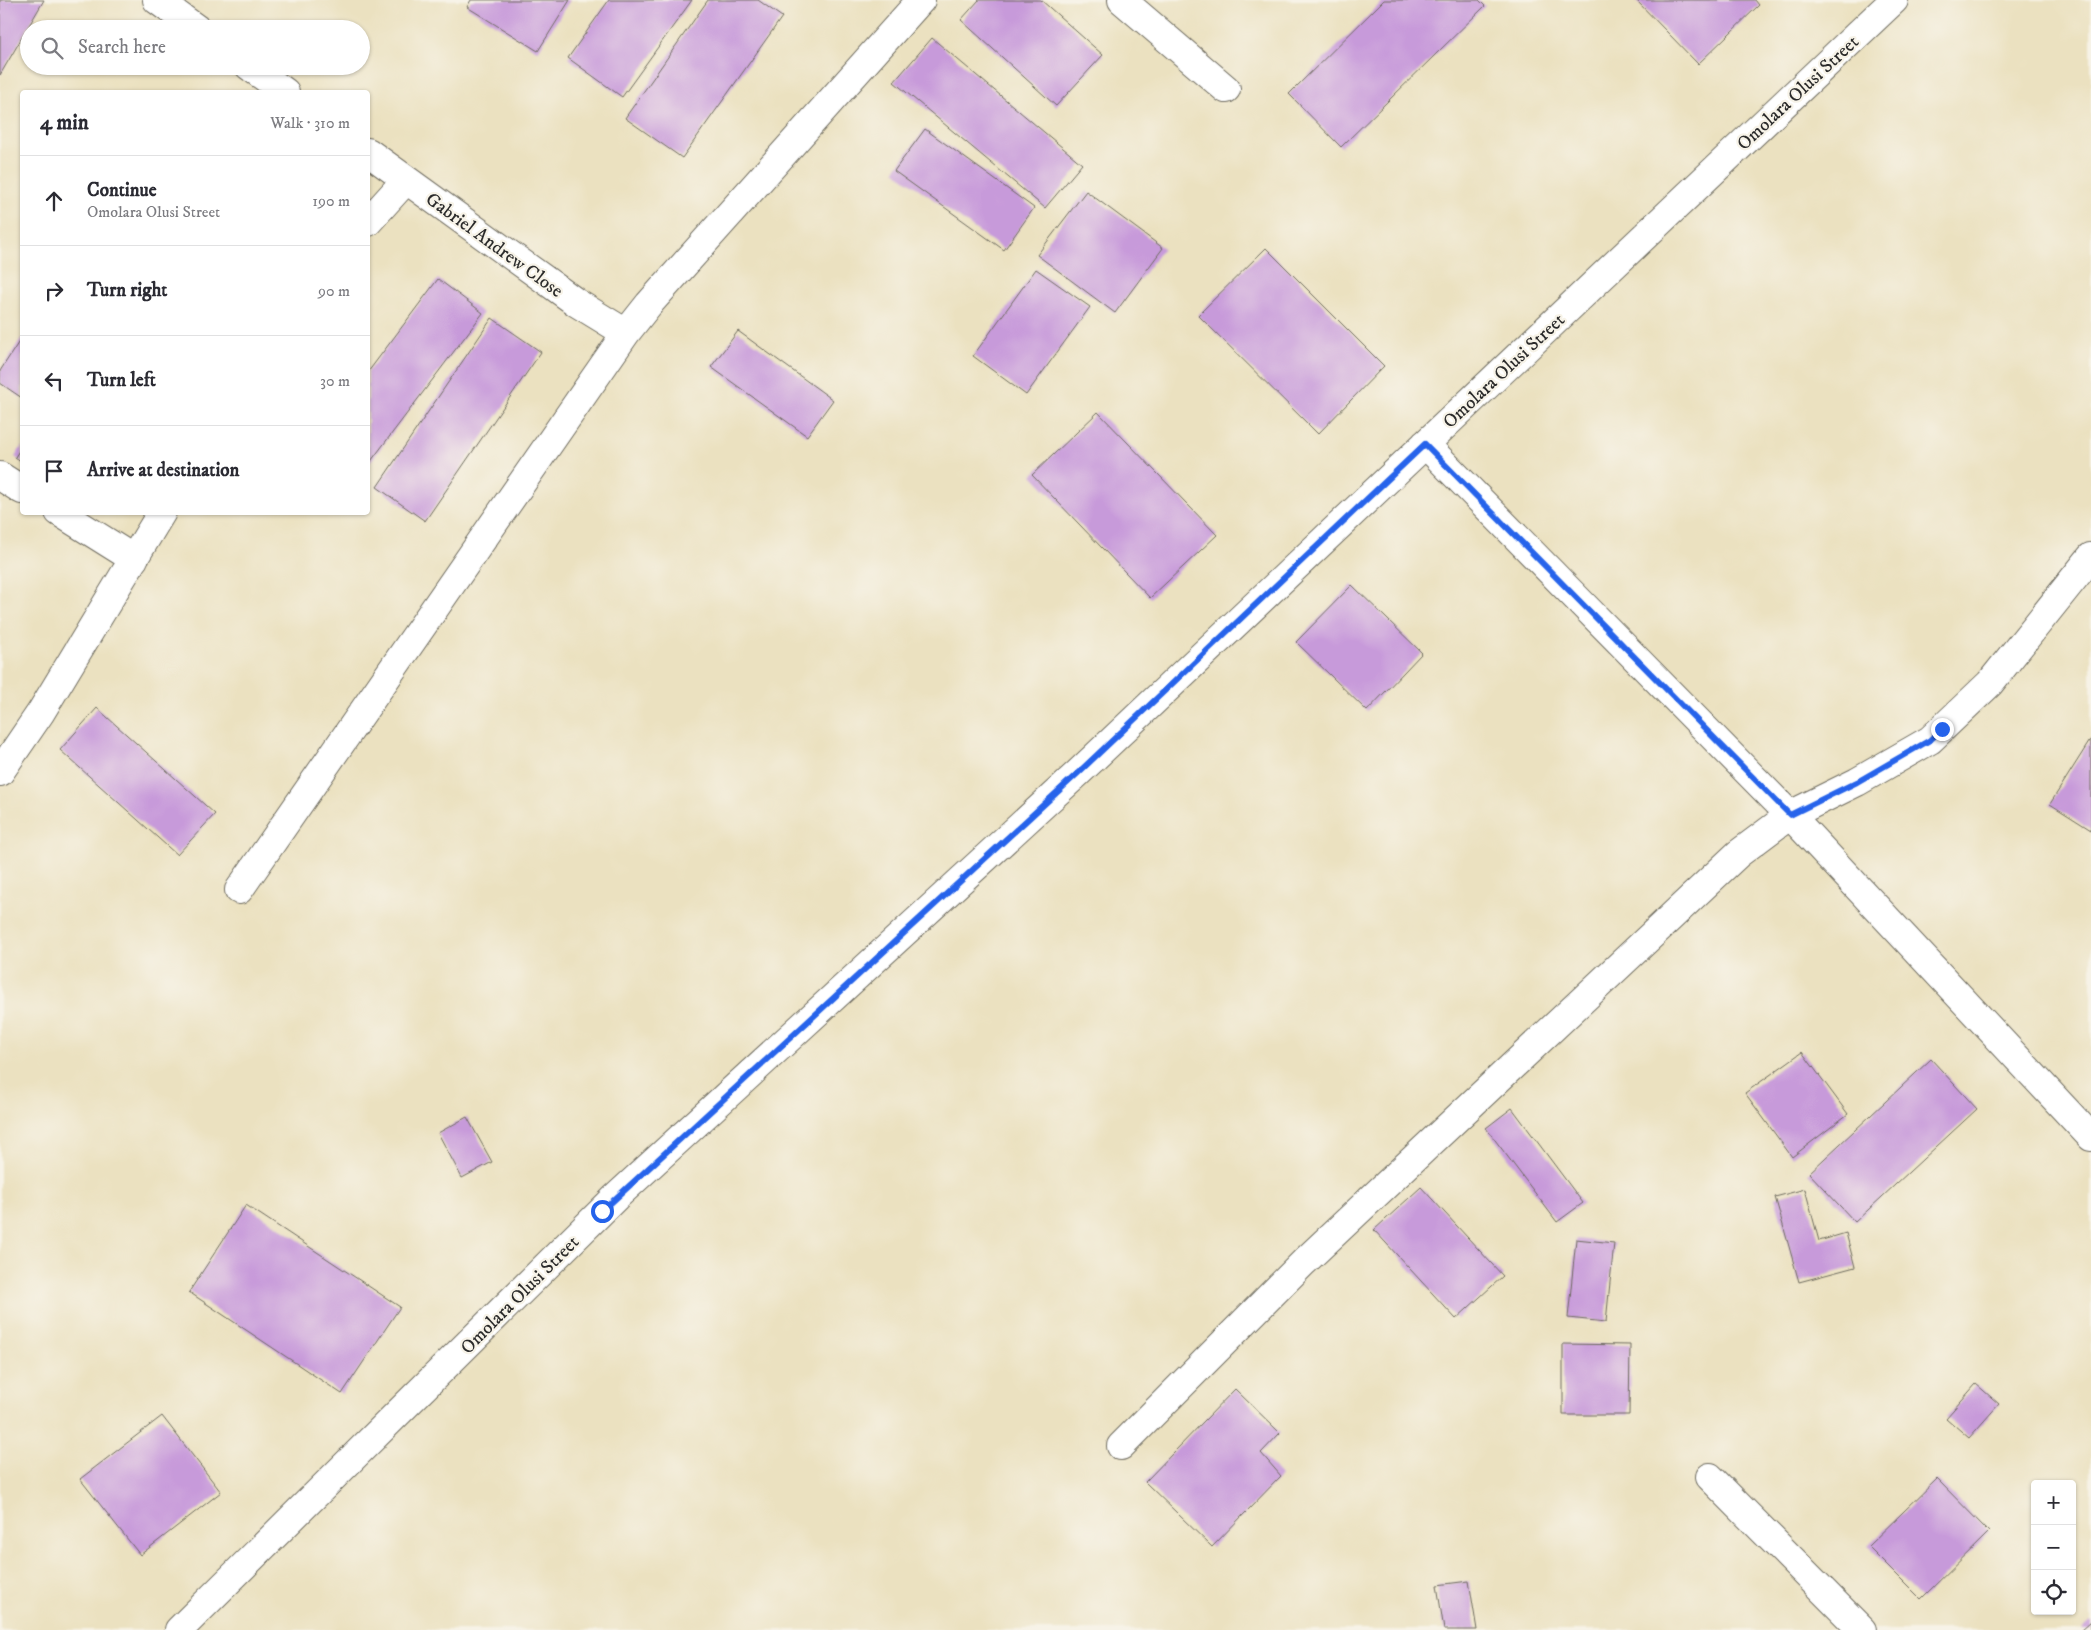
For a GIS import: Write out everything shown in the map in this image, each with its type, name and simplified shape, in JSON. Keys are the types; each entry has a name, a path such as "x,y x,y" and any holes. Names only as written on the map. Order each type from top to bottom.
{"street":[{"path":"157,0 185,20"},
{"path":"239,890 626,333 655,297 921,0"},
{"path":"1122,0 1226,89"},
{"name":"Omolara Olusi Street","path":"179,1630 616,1197 1078,773 1894,0"},
{"path":"261,75 282,90"},
{"name":"Gabriel Andrew Close","path":"370,153 577,303 626,333"},
{"path":"370,220 406,180"},
{"path":"1425,444 1790,815 2091,1137"},
{"path":"0,476 20,489"},
{"path":"64,515 134,559"},
{"path":"0,772 41,712 160,515"},
{"path":"1121,1446 1311,1255 1738,854 1790,815 1857,782 1930,740 1990,683 2091,557"},
{"path":"1710,1477 1862,1630"}],"building":[{"path":"0,0 44,0 32,20 20,20 20,41 0,75"},
{"path":"471,0 570,0 538,51 467,7"},
{"path":"609,0 692,0 622,97 568,58"},
{"path":"708,0 758,0 782,17 682,158 625,118"},
{"path":"979,0 1041,0 1103,55 1056,106 961,20"},
{"path":"1384,0 1479,0 1485,6 1341,147 1289,94"},
{"path":"1636,0 1755,0 1759,5 1698,64"},
{"path":"932,38 1082,164 1045,208 894,82"},
{"path":"925,129 1034,208 1004,250 894,171"},
{"path":"1086,191 1163,248 1115,313 1037,255"},
{"path":"1266,248 1384,366 1318,434 1198,315"},
{"path":"1036,269 1090,307 1026,395 973,356"},
{"path":"438,279 483,313 370,462 370,369"},
{"path":"492,318 541,352 425,521 377,487"},
{"path":"738,331 833,400 807,436 711,367"},
{"path":"20,340 20,397 0,383 0,371"},
{"path":"1098,412 1217,535 1150,598 1032,475"},
{"path":"20,449 20,461 15,457"},
{"path":"1352,585 1422,653 1367,711 1296,642"},
{"path":"97,708 215,814 177,855 60,750"},
{"path":"2091,739 2091,830 2050,804"},
{"path":"1802,1052 1848,1114 1792,1157 1745,1093"},
{"path":"1931,1059 1977,1109 1855,1222 1809,1173"},
{"path":"1512,1108 1583,1203 1557,1222 1486,1128"},
{"path":"467,1117 492,1162 462,1178 438,1133"},
{"path":"1421,1187 1503,1276 1456,1319 1374,1230"},
{"path":"1805,1189 1819,1241 1846,1233 1855,1267 1799,1282 1775,1197"},
{"path":"246,1205 400,1307 342,1394 189,1292"},
{"path":"1576,1239 1614,1243 1606,1322 1568,1318"},
{"path":"1563,1344 1630,1345 1629,1415 1563,1415"},
{"path":"1976,1384 1999,1404 1969,1438 1946,1418"},
{"path":"1235,1389 1280,1433 1261,1453 1281,1476 1212,1547 1145,1482"},
{"path":"162,1416 221,1492 140,1555 80,1479"},
{"path":"1937,1479 1989,1532 1921,1599 1868,1546"},
{"path":"1469,1581 1477,1630 1444,1630 1437,1585"},
{"path":"2091,1621 2091,1630 2081,1630"}],"route":[{"path":"602,1211 1078,773 1425,444 1790,815 1857,782 1930,740 1942,729"}]}
